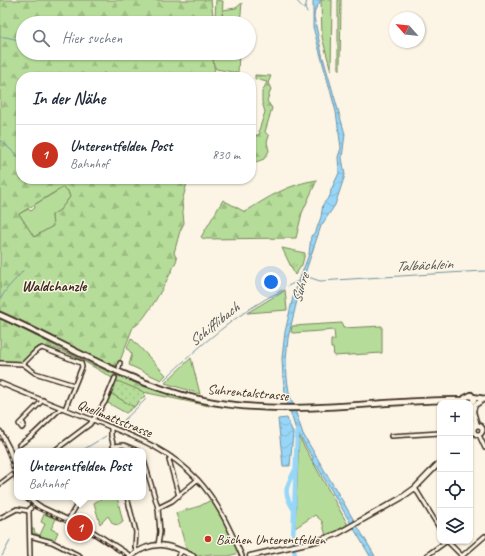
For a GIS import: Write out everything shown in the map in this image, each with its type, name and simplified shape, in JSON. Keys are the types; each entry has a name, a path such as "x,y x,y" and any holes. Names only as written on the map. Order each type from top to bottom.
{"main road":[{"name":"Suhrentalstrasse","path":"0,315 111,369 164,390 216,402 245,406 281,407 437,403"},
{"name":"Suhrentalstrasse","path":"466,400 468,395 471,400"},
{"path":"473,402 485,399"}],"street":[{"path":"23,364 36,351 42,348 81,363 82,367 65,409"},
{"path":"0,363 23,364 35,373 74,385"},
{"path":"119,368 120,363"},
{"path":"58,448 93,420 105,402 115,378"},
{"name":"Quellmattstrasse","path":"0,383 133,435 171,457 197,480 219,509 242,556"},
{"path":"474,434 476,426 473,411 475,405 485,399"},
{"path":"22,422 43,400"},
{"path":"20,445 34,434 61,408"},
{"path":"475,420 484,428"},
{"path":"473,421 476,426 484,428"},
{"path":"111,427 113,446 124,445 131,448"},
{"path":"474,434 484,428"},
{"path":"0,432 9,449 14,465"},
{"path":"391,436 437,433"},
{"path":"474,434 483,442 485,448"},
{"path":"171,457 169,460 179,496"},
{"path":"250,556 320,540 349,527 415,488 437,465"},
{"path":"146,466 158,508 160,532 158,545"},
{"path":"0,484 12,475"},
{"path":"158,508 179,496 197,480"},
{"path":"415,488 437,524"},
{"path":"30,500 98,535 131,556 137,552 158,545 170,546 193,556"},
{"path":"128,500 136,532 135,547 137,552"},
{"path":"68,520 78,501"},
{"path":"30,556 29,511 33,503"},
{"path":"0,518 17,509 29,511"},
{"path":"30,536 52,542 79,556"},
{"path":"450,544 462,556 485,536"},
{"path":"426,556 443,544"},
{"path":"178,556 182,550"},
{"path":"454,556 458,552"}],"green space":[{"path":"0,0 211,0 213,16 16,16 16,60 213,60 214,72 16,72 16,184 187,184 182,202 184,223 180,231 174,253 177,259 170,275 151,308 138,324 133,327 118,366 109,365 77,351 0,312","holes":["63,187 68,191 70,197 60,210 52,215 53,226 34,237 19,214"]},
{"path":"216,0 223,1 222,16 215,16"},
{"path":"321,0 332,0 331,71 322,37"},
{"path":"338,0 341,0 340,69 338,69"},
{"path":"242,3 241,16 222,16 223,10 236,8"},
{"path":"239,60 238,72 216,69 212,61"},
{"path":"256,75 271,76 268,83 271,89 267,101 272,108 265,132 269,136 267,142 269,151 264,159 256,162 256,135 260,134 259,130 265,112 262,102 262,92 267,82 256,79"},
{"path":"317,180 302,213 296,238 204,239 201,237 223,200 245,212 271,196 288,188"},
{"path":"64,187 68,191 70,197 60,210 52,215 53,226 34,237 19,214 28,209 31,211 35,208 34,205"},
{"path":"282,248 305,253 302,265 295,275"},
{"path":"285,290 287,310 247,313"},
{"path":"0,318 76,357 128,380 182,398 210,404 209,406 143,392 116,381 116,378 112,378 86,362 53,348 36,348 23,362 0,361"},
{"path":"342,323 343,328 382,326 382,353 334,356 333,348 331,348 331,340 335,340 334,330 291,332 292,326"},
{"path":"131,338 166,375 161,380 129,365 132,354 127,348"},
{"path":"191,358 200,394 165,383"},
{"path":"115,380 144,392 145,396 134,407 110,393"},
{"path":"110,393 134,407 126,413 106,402"},
{"path":"299,437 347,523 347,527 326,536 322,521 315,515 295,528"},
{"path":"99,500 118,500 123,522 119,525 113,524 108,516 100,524 94,503"},
{"name":"Bächen Unterentfelden","path":"211,500 227,526 239,553 228,556 213,556 212,554 197,556 187,551 176,513 200,506"},
{"path":"44,514 56,519 51,529 58,532 54,541 32,533 32,529 34,529 35,533 40,535 45,524 41,522"}],"water":[{"name":"Suhre","path":"313,0 321,0 315,10 314,17 322,54 345,134 342,158 345,175 335,205 321,226 300,288 288,338 286,360 287,378 289,392 303,434 375,556 370,556 317,466 312,461 313,458 296,430 286,398 283,378 282,358 285,332 293,297 309,254 311,236 316,231 321,217 323,204 330,196 331,190 339,173 338,157 341,148 336,112 313,27"},
{"path":"287,418 293,433 290,466 283,466 278,419"}],"waterway":[{"path":"296,0 304,9"},
{"path":"307,0 305,9 307,12"},
{"path":"0,37 16,39"},
{"path":"0,140 16,154"},
{"path":"0,301 7,289 23,271"},
{"name":"Talbächlein","path":"466,272 485,271"},
{"name":"Talbächlein","path":"384,277 465,272"},
{"name":"Talbächlein","path":"308,277 320,281 382,277"},
{"name":"Suhre","path":"288,286 300,280"},
{"name":"Schifflibach","path":"164,380 220,330 249,309 282,290"},
{"name":"Schifflibach","path":"118,426 146,399"},
{"path":"295,556 293,541 297,431"},
{"name":"Schifflibach","path":"86,448 106,436"},
{"path":"294,510 290,504 287,489 289,481 295,470"},
{"name":"Schifflibach","path":"2,556 10,541"}],"railway":[{"path":"0,436 14,475"},
{"path":"26,500 35,508 93,534 126,556"}],"place":[{"name":"Unterentfelden Post","path":"80,528"},
{"name":"Bächen Unterentfelden","path":"208,539"}],"district":[{"name":"Waldchanzle","path":"54,286"}]}
